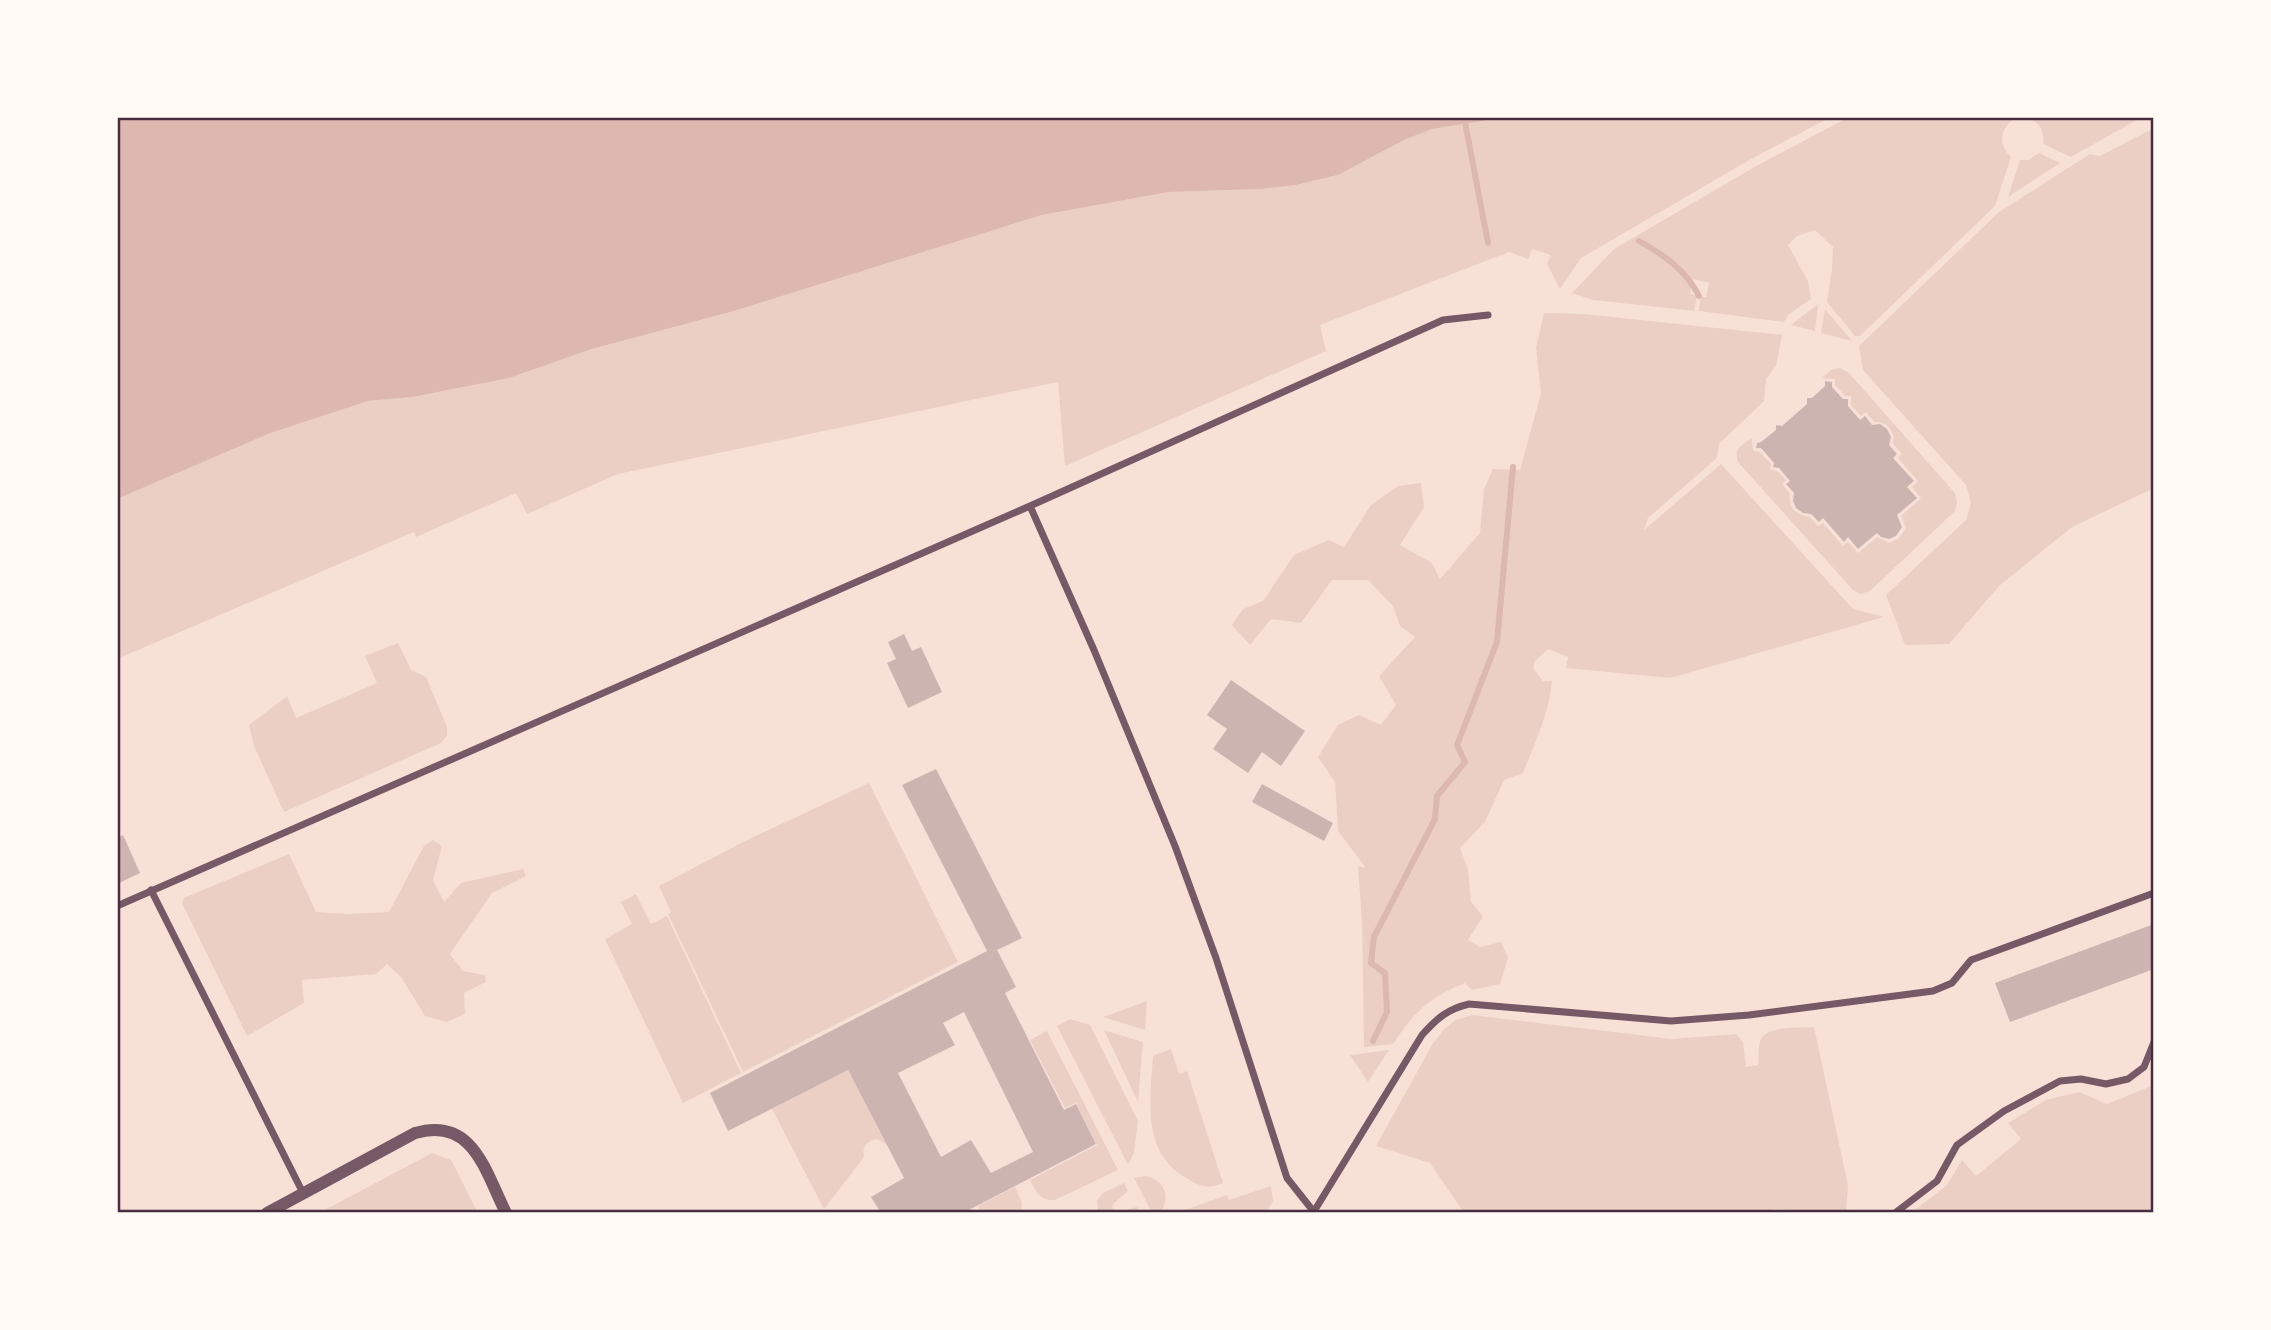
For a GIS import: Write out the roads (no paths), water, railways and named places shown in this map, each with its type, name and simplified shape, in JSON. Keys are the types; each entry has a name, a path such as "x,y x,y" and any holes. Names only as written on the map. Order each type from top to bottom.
{"street":[{"path":"117,906 1030,506 1443,320 1488,316"},
{"path":"1030,506 1094,650 1175,846 1216,958 1287,1178 1314,1212 1422,1035 1435,1019 1450,1008 1469,1004 1671,1021 1749,1015 1933,991 1952,983 1971,960 2154,893"},
{"path":"151,890 303,1193"},
{"path":"1895,1213 1937,1181 1958,1145 2004,1111 2060,1081 2081,1079 2106,1084 2128,1079 2144,1067 2154,1042"},
{"path":"267,1213 415,1133 432,1128 448,1130 462,1137 474,1150 506,1213"}],"waterway":[{"path":"1464,117 1488,243"},
{"path":"1639,241 1674,264 1688,278 1699,296"},
{"path":"1373,1041 1387,1012 1385,973 1371,963 1374,937 1435,819 1437,796 1465,762 1457,745 1497,642 1513,467"}]}
